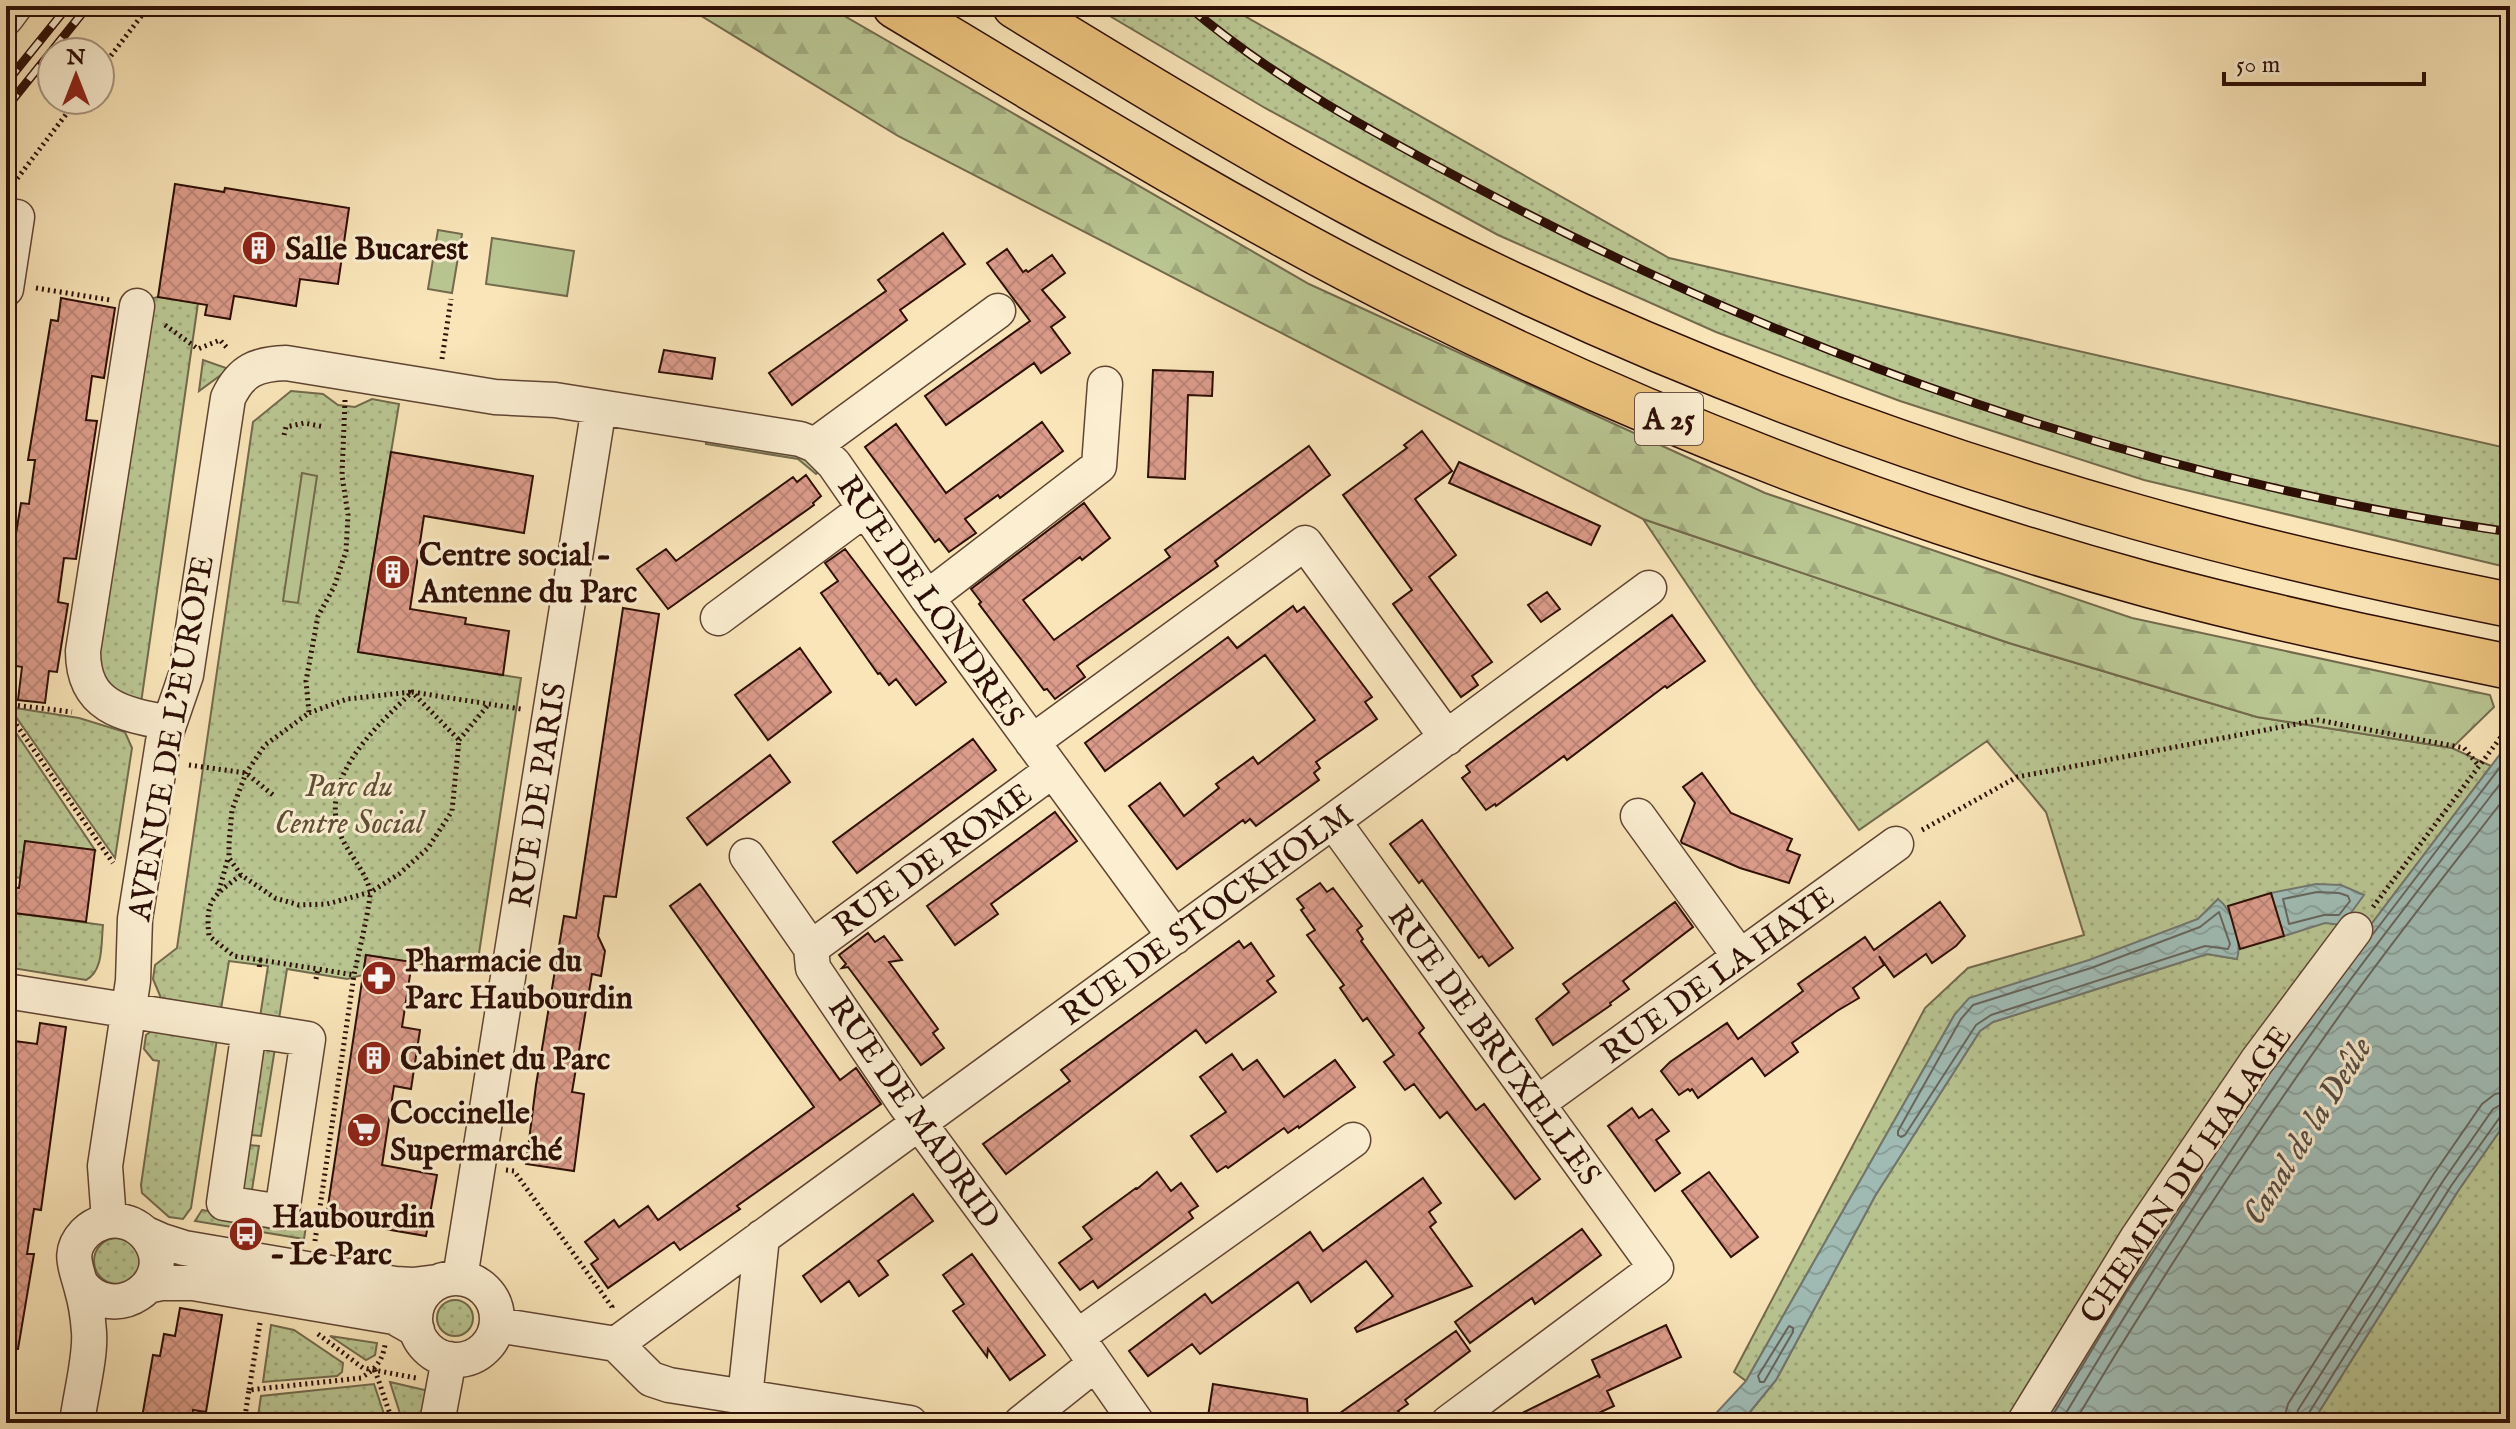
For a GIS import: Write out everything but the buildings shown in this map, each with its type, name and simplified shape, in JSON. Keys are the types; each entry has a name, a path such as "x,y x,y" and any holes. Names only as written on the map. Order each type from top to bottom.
{"highway":[{"name":"A 25","path":"895,6 1210,193 1342,266 1492,340 1718,439 1917,513 2119,576 2355,635 2510,667"},
{"name":"A 25","path":"1015,6 1148,87 1353,204 1528,290 1754,389 1918,449 2137,517 2293,557 2510,605"}],"street":[{"path":"6,18 15,6"},
{"path":"6,289 11,205"},
{"path":"137,306 83,666 88,684 100,701 142,718 169,723"},
{"path":"815,445 998,311"},
{"name":"RUE DE LONDRES","path":"228,398 238,380 248,372 264,365 286,363 495,397 555,400 800,439 815,445 834,464 927,598 1175,937"},
{"path":"927,598 1099,466 1105,384"},
{"name":"AVENUE DE L'EUROPE","path":"109,1221 105,1166 134,968 138,899 160,760 186,675 228,398"},
{"name":"RUE DE PARIS","path":"449,1280 550,713 599,407"},
{"path":"718,618 865,509"},
{"path":"1032,742 1305,543 1447,738"},
{"name":"RUE DE STOCKHOLM","path":"609,1343 762,1237 1649,588"},
{"name":"RUE DE ROME","path":"811,948 1053,770"},
{"path":"1638,816 1740,957"},
{"name":"RUE DE BRUXELLES","path":"1333,821 1656,1268 1448,1423"},
{"name":"RUE DE LA HAYE","path":"1538,1103 1896,844"},
{"name":"RUE DE MADRID","path":"747,856 811,948 813,968 919,1123 1137,1423"},
{"name":"CHEMIN DU HALAGE","path":"2024,1423 2180,1174 2257,1061 2355,930"},
{"path":"6,991 308,1039 282,1212 224,1203 249,1030"},
{"path":"1021,1423 1086,1351 1353,1140"},
{"path":"77,1423 89,1336 81,1284 74,1266 75,1254 79,1241 92,1228 109,1221 128,1222 173,1246 192,1250 395,1284 449,1280 480,1285 491,1296 496,1308 497,1325 491,1341 478,1354 446,1371"},
{"path":"89,1336 104,1315 154,1275 156,1255 144,1233"},
{"path":"745,1397 762,1237"},
{"path":"403,1323 415,1317 419,1300 427,1290 449,1280"},
{"path":"81,1284 108,1302 162,1283 193,1283 403,1323 446,1371 437,1423"},
{"path":"497,1325 609,1343 651,1379 669,1385 910,1423"}],"path":[{"path":"116,49 149,6"},
{"path":"11,205 67,116"},
{"path":"438,387 451,299"},
{"path":"309,713 306,681 318,616 334,587 346,551 348,515 342,475 346,404 341,372"},
{"path":"284,435 286,427 296,424 325,427"},
{"path":"412,692 459,740"},
{"path":"314,1249 354,975 371,892 338,830 336,801 346,767 370,732 412,692"},
{"path":"354,975 234,956 209,936 206,912 219,892 229,858 232,810 246,773 265,745 309,713 347,699 412,692 550,713"},
{"path":"229,858 241,875 275,898 299,905 327,904 371,892 399,874 428,848 452,811 459,740 489,704"},
{"path":"6,710 138,899"},
{"path":"1896,844 2017,777 2318,720 2464,748 2479,766"},
{"path":"2377,901 2510,725"},
{"path":"160,760 246,773 273,795"},
{"path":"219,892 241,875"},
{"path":"259,970 260,960"},
{"path":"316,979 318,969"},
{"path":"501,1169 514,1171 612,1307 609,1343"},
{"path":"244,1423 260,1318"},
{"path":"249,1390 361,1378 375,1369 403,1323"},
{"path":"316,1333 363,1368 446,1371"},
{"path":"375,1369 393,1423"}],"green space":[{"path":"685,6 827,6 1309,284 1765,493 2132,618 2490,695 2494,707 2452,748 2257,717 2009,643 1643,519 898,136"},
{"path":"1093,6 1227,6 1669,258 2506,448 2510,444 2510,568 2144,480 1900,401 1716,332 1498,235 1265,108"},
{"path":"438,230 462,234 452,293 428,289"},
{"path":"492,238 574,251 567,296 486,284"},
{"path":"158,297 198,303 141,703 111,698 89,651 144,300"},
{"path":"203,360 229,369 199,391"},
{"name":"Parc du Centre Social","path":"291,391 323,394 338,405 355,407 372,399 399,404 358,652 521,678 476,973 366,955 363,975 347,979 287,969 279,1019 260,1017 268,966 229,961 221,1009 161,998 153,979 155,965 177,948 253,422"},
{"path":"707,435 798,449 823,468 816,474 798,459 706,444"},
{"path":"302,473 317,476 298,603 283,601"},
{"path":"1643,519 2009,643 2257,717 2452,748 2491,766 2320,992 2039,1423 1741,1423 1776,1380 1875,1196 1980,1031 1993,1022 2207,954 2237,959 2218,899 2198,919 1955,1014 1746,1381 1734,1372 1925,1008 1968,968 2084,935 2046,812 1987,741 1859,830 1756,687"},
{"path":"9,707 79,718 125,732 132,748 115,858"},
{"path":"6,718 95,850 25,842 20,878 6,875"},
{"path":"15,913 103,925 99,963 92,976 86,980 6,967 6,936 12,936"},
{"path":"153,1030 217,1039 191,1208 183,1219 169,1217 142,1193 159,1061 153,1060 144,1049 146,1035"},
{"path":"256,1045 275,1048 261,1136 242,1134"},
{"path":"2510,1116 2510,1423 2312,1423 2458,1191"},
{"path":"241,1144 259,1146 251,1196 233,1193"},
{"path":"202,1210 306,1226 304,1239 195,1221"},
{"path":"117,1238 133,1245 140,1261 133,1277 117,1284 101,1277 94,1261 101,1245"},
{"path":"455,1300 468,1305 473,1318 468,1331 455,1336 442,1331 437,1318 442,1305"},
{"path":"271,1325 294,1330 343,1363 342,1372 337,1376 263,1382"},
{"path":"330,1336 377,1343 375,1355 366,1360"},
{"path":"390,1382 429,1391 424,1423 403,1423"},
{"path":"374,1384 387,1423 257,1423 261,1396"}],"water":[{"name":"Canal de la Deûle","path":"2510,741 2510,1116 2458,1191 2312,1423 2039,1423 2119,1289 2320,992"},
{"path":"2316,884 2341,885 2364,895 2342,925 2325,923 2284,936 2271,893"},
{"path":"2218,899 2235,927 2237,959 2207,954 1993,1022 1980,1031 1875,1196 1776,1380 1741,1423 1707,1423 1746,1381 1955,1014 1969,998 2089,960 2198,919"}],"railway":[{"path":"6,83 68,6"},
{"path":"6,108 88,6"},
{"path":"1188,6 1290,81 1474,186 1596,248 1721,305 1848,357 1977,404 2108,445 2241,480 2375,509 2510,532"}],"place":[{"name":"Salle Bucarest","path":"259,248"},
{"name":"Centre social – Antenne du Parc","path":"393,572"},
{"name":"Pharmacie du Parc Haubourdin","path":"379,978"},
{"name":"Cabinet du Parc","path":"374,1058"},
{"name":"Coccinelle Supermarché","path":"364,1130"},
{"name":"Haubourdin – Le Parc","path":"246,1234"}]}
